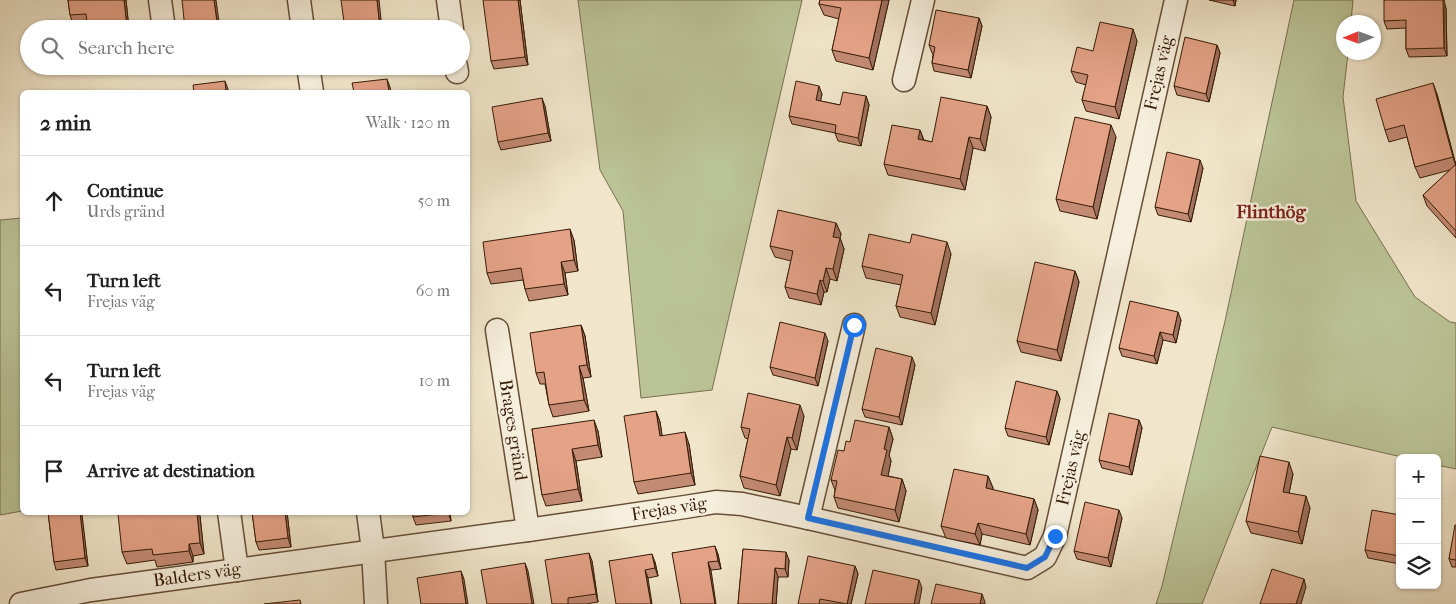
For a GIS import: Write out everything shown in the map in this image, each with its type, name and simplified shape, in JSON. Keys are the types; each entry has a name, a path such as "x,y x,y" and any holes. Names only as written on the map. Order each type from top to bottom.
{"street":[{"path":"160,0 163,20"},
{"path":"299,0 302,20"},
{"path":"448,0 451,20"},
{"path":"904,80 923,0"},
{"name":"Frejas väg","path":"373,550 528,530 716,502 742,504 808,518 1027,568 1045,557 1055,536 1176,0"},
{"path":"309,75 312,90"},
{"path":"808,518 854,325"},
{"name":"Brages gränd","path":"497,330 528,530"},
{"path":"229,515 237,570"},
{"path":"368,515 373,550 376,604"},
{"name":"Balders väg","path":"21,604 91,590 373,550"}],"green space":[{"path":"578,0 802,0 712,390 641,398 623,211 600,170"},
{"path":"1294,0 1353,0 1352,15 1336,15 1336,60 1347,60 1343,97 1356,201 1415,297 1450,322 1456,323 1456,469 1441,466 1441,454 1396,454 1396,456 1272,427 1202,604 1156,604 1162,586 1225,321"},
{"path":"20,218 20,511 0,515 0,220"}],"building":[{"path":"68,0 124,0 126,20 87,20 86,14 70,15"},
{"path":"182,0 214,0 217,20 184,20"},
{"path":"341,0 377,0 379,20 344,20"},
{"path":"483,0 518,0 525,57 491,61"},
{"path":"820,0 882,0 869,58 832,50 841,8 819,4"},
{"path":"1384,0 1443,0 1444,48 1406,49 1406,20 1384,21"},
{"path":"936,10 979,18 968,70 932,63 935,47 929,45"},
{"path":"1100,22 1133,29 1115,107 1082,100 1088,75 1071,71 1077,47 1093,51"},
{"path":"1185,37 1217,45 1206,94 1174,86"},
{"path":"387,79 389,90 354,90 352,83"},
{"path":"225,81 226,90 194,90 193,85"},
{"path":"796,81 819,86 816,100 840,105 843,92 866,96 858,138 835,133 836,125 789,116"},
{"path":"1433,83 1453,157 1415,167 1404,125 1385,130 1376,99"},
{"path":"941,97 987,106 980,139 969,137 960,179 884,164 892,125 920,130 918,139 932,142"},
{"path":"542,98 548,133 498,142 492,107"},
{"path":"1075,117 1111,125 1093,207 1056,199"},
{"path":"1167,152 1200,160 1188,214 1155,207"},
{"path":"1456,166 1456,231 1423,195"},
{"path":"778,210 836,223 833,237 840,238 833,269 826,268 823,281 820,280 817,294 785,287 793,251 770,246"},
{"path":"570,229 574,260 561,262 564,284 525,289 521,268 487,273 483,242"},
{"path":"869,234 910,243 912,234 947,242 931,313 896,306 903,275 862,266"},
{"path":"1035,262 1075,271 1057,350 1017,341"},
{"path":"1130,301 1178,312 1173,335 1160,332 1154,356 1119,348"},
{"path":"780,322 825,333 815,378 770,367"},
{"path":"581,325 587,365 579,366 584,400 549,405 544,372 536,373 530,333"},
{"path":"876,348 912,357 899,417 862,409"},
{"path":"1016,381 1057,391 1046,437 1005,428"},
{"path":"748,393 800,405 792,438 787,437 776,485 740,476 750,429 741,427"},
{"path":"656,411 660,436 685,432 691,473 634,482 624,416"},
{"path":"1109,413 1139,420 1129,467 1099,460"},
{"path":"594,420 598,445 572,449 578,489 542,495 532,429"},
{"path":"855,420 889,427 884,449 887,450 881,475 902,479 895,510 834,497 837,481 831,480 838,450 844,451 846,441 850,442"},
{"path":"1260,456 1289,462 1283,492 1306,496 1298,532 1246,521"},
{"path":"954,469 988,476 986,488 1034,499 1026,534 978,523 975,534 941,526"},
{"path":"1085,502 1119,510 1108,558 1074,551"},
{"path":"1372,510 1396,514 1396,555 1365,550"},
{"path":"48,515 80,515 85,558 54,562"},
{"path":"118,515 197,515 200,543 189,544 189,551 153,555 152,549 122,552"},
{"path":"252,515 285,515 288,538 256,542"},
{"path":"413,515 430,515 413,517"},
{"path":"1456,525 1456,560 1449,559"},
{"path":"715,546 718,561 708,562 715,604 681,604 672,553"},
{"path":"743,549 786,552 785,569 775,568 772,604 738,604"},
{"path":"589,553 596,594 568,598 568,604 552,604 545,560"},
{"path":"652,554 655,568 645,570 651,604 616,604 609,561"},
{"path":"808,556 855,566 847,604 820,599 819,604 798,604"},
{"path":"525,563 532,604 487,604 481,570"},
{"path":"1272,569 1304,579 1296,604 1260,604"},
{"path":"873,570 919,580 914,604 865,604"},
{"path":"461,571 466,604 421,604 417,578"},
{"path":"936,584 982,594 980,604 931,604"},
{"path":"300,600 301,604 264,604"}],"district":[{"name":"Flinthög","path":"1271,212"}],"route":[{"path":"854,325 808,518 1027,568 1045,557 1055,536"}]}
